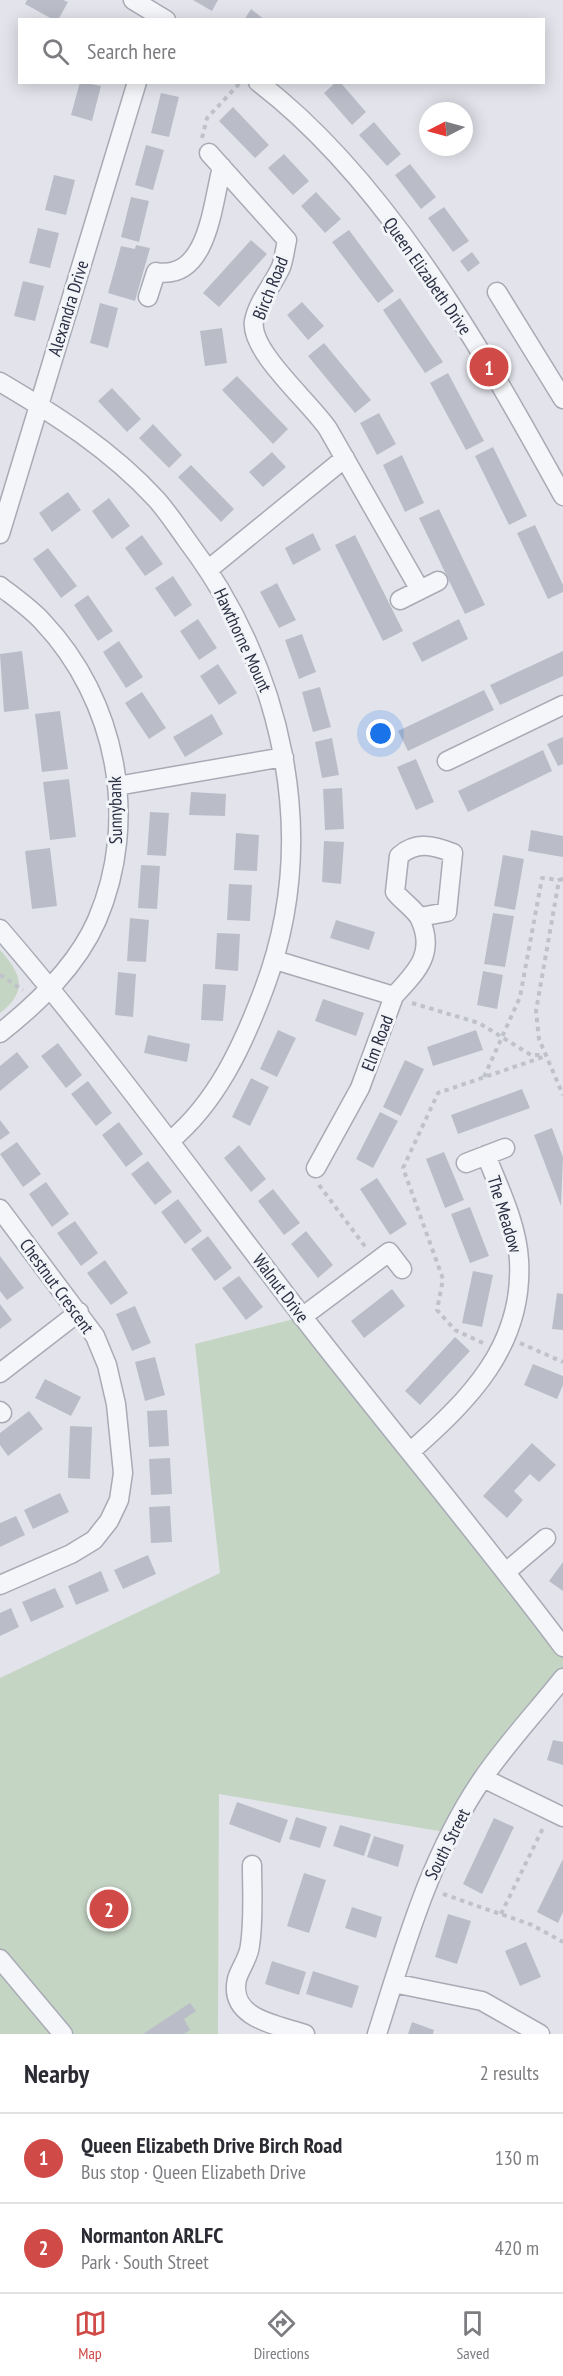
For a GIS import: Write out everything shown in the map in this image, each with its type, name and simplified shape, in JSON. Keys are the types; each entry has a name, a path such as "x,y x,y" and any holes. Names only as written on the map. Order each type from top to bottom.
{"street":[{"path":"133,0 160,18"},
{"name":"Alexandra Drive","path":"0,534 136,84"},
{"name":"Queen Elizabeth Drive","path":"260,84 333,151 388,217 470,336 557,473 563,496"},
{"name":"Birch Road","path":"209,153 287,240 282,266 260,303 254,321 255,337 263,351 316,410 420,590"},
{"path":"148,297 156,272 167,274 179,271 196,257 222,167"},
{"path":"497,292 563,399"},
{"name":"Hawthorne Mount","path":"0,382 77,430 111,456 157,499 209,569 235,613 258,663 276,715 284,757 292,832 290,878 275,960 254,1017 233,1060 190,1125 170,1141"},
{"path":"209,569 345,458"},
{"path":"400,600 438,581"},
{"name":"Sunnybank","path":"0,586 41,620 86,680 103,715 112,751 119,821 109,885 96,922 75,957 44,994 0,1033"},
{"path":"447,761 563,705"},
{"path":"117,786 284,757"},
{"path":"394,996 420,967 427,947 420,917"},
{"name":"Walnut Drive","path":"0,929 44,994 170,1141 303,1317 563,1647"},
{"name":"Elm Road","path":"275,960 394,996 360,1088 316,1168"},
{"name":"The Meadow","path":"466,1163 505,1148"},
{"name":"The Meadow","path":"410,1452 448,1418 482,1380 504,1343 516,1295 519,1259 514,1230 486,1155"},
{"name":"Chestnut Crescent","path":"0,1209 95,1336 107,1365 116,1404 122,1463 119,1500 109,1521 93,1540 71,1554 0,1586"},
{"path":"303,1317 389,1252 402,1269"},
{"path":"0,1373 79,1312"},
{"path":"506,1572 546,1538"},
{"name":"South Street","path":"376,2034 425,1888 451,1833 483,1778 563,1678"},
{"path":"483,1778 557,1814"},
{"path":"252,1865 250,1946 237,1978 239,2003 246,2012 259,2019 305,2034"},
{"path":"0,1959 63,2034"},
{"path":"393,1983 482,2001 540,2034"}],"path":[{"path":"209,153 200,144 207,118 238,84"},
{"path":"484,1077 520,997 542,878 561,880 536,1011 536,1028 563,1095"},
{"path":"0,975 44,994"},
{"path":"394,996 430,1010 464,1017 502,1036 531,1055 546,1056"},
{"path":"546,1056 438,1093 403,1168 443,1279 437,1310 455,1330 563,1362"},
{"path":"316,1168 313,1177 377,1261"},
{"path":"501,1914 557,1814"},
{"path":"425,1888 532,1925 563,1942"}],"green space":[{"path":"0,950 13,966 19,982 15,997 0,1013"},
{"path":"302,1317 563,1647 563,1678 451,1833 219,1794 218,2034 0,2034 0,1678 220,1573 195,1344"}],"building":[{"path":"27,0 68,2 59,18 50,18 25,4"},
{"path":"193,0 218,0 212,11"},
{"path":"251,9 262,18 245,18"},
{"path":"79,84 101,86 92,121 71,115"},
{"path":"334,84 342,84 366,112 352,125 324,93"},
{"path":"161,93 179,97 169,137 151,133"},
{"path":"233,107 269,145 255,158 219,121"},
{"path":"374,122 401,154 387,166 359,135"},
{"path":"146,145 164,150 153,190 135,185"},
{"path":"284,154 309,181 293,195 268,168"},
{"path":"410,164 436,197 421,209 395,175"},
{"path":"54,175 75,180 66,215 45,210"},
{"path":"316,192 341,219 325,233 301,206"},
{"path":"131,197 149,201 139,242 121,237"},
{"path":"444,207 469,241 453,252 428,218"},
{"path":"38,228 59,233 50,268 29,263"},
{"path":"349,230 394,291 378,303 332,242"},
{"path":"251,240 267,254 219,307 203,293"},
{"path":"136,245 150,248 135,301 108,293 121,246 135,249"},
{"path":"472,252 480,263 468,272 460,261"},
{"path":"23,281 44,286 35,321 14,316"},
{"path":"400,298 443,362 425,373 383,310"},
{"path":"302,302 324,326 308,340 287,315"},
{"path":"100,303 118,308 108,348 90,343"},
{"path":"222,328 227,363 205,366 200,331"},
{"path":"324,343 371,400 355,413 308,356"},
{"path":"448,373 484,441 466,450 430,383"},
{"path":"237,376 288,429 273,444 222,390"},
{"path":"112,388 141,419 127,432 98,401"},
{"path":"379,413 396,444 377,455 360,423"},
{"path":"153,424 182,455 169,468 139,438"},
{"path":"493,447 527,516 509,525 475,456"},
{"path":"272,452 286,467 263,487 249,472"},
{"path":"402,455 424,503 405,512 383,465"},
{"path":"191,465 234,509 221,522 178,477"},
{"path":"68,492 81,510 52,532 39,513"},
{"path":"109,498 130,526 112,539 92,511"},
{"path":"439,509 485,605 465,614 419,518"},
{"path":"535,525 563,585 563,592 548,599 517,533"},
{"path":"313,533 321,550 293,565 285,548"},
{"path":"142,535 163,564 145,576 125,548"},
{"path":"355,535 403,631 383,641 335,545"},
{"path":"48,548 77,586 61,598 33,559"},
{"path":"173,576 192,605 175,617 155,588"},
{"path":"277,583 296,620 279,628 260,592"},
{"path":"88,595 113,631 98,641 74,605"},
{"path":"198,619 217,648 199,660 180,631"},
{"path":"459,619 468,639 422,662 412,643"},
{"path":"302,634 316,672 299,679 285,640"},
{"path":"119,641 143,677 126,688 103,652"},
{"path":"22,651 29,709 4,712 0,654"},
{"path":"563,651 563,676 500,705 490,685"},
{"path":"218,664 237,693 219,705 200,676"},
{"path":"320,687 331,727 313,732 302,692"},
{"path":"484,690 494,710 408,751 398,731"},
{"path":"142,692 166,728 149,739 125,703"},
{"path":"60,711 68,769 42,772 35,714"},
{"path":"212,714 223,734 185,757 173,737"},
{"path":"563,737 563,764 558,766 547,744"},
{"path":"332,738 339,775 322,778 315,742"},
{"path":"543,750 552,771 468,812 458,791"},
{"path":"416,759 434,802 416,810 397,767"},
{"path":"69,779 76,837 50,840 43,782"},
{"path":"342,788 344,829 325,830 323,789"},
{"path":"191,792 226,794 225,816 189,815"},
{"path":"150,812 169,813 166,856 147,855"},
{"path":"531,830 563,836 563,857 528,851"},
{"path":"236,833 259,835 257,871 234,870"},
{"path":"324,841 344,842 341,884 322,882"},
{"path":"50,848 57,906 32,909 25,851"},
{"path":"503,855 524,859 515,910 494,906"},
{"path":"141,865 160,866 157,909 138,908"},
{"path":"229,884 252,885 250,921 227,920"},
{"path":"493,913 514,916 505,967 484,964"},
{"path":"130,918 149,920 146,962 127,961"},
{"path":"336,920 375,932 369,950 330,938"},
{"path":"217,933 240,934 238,971 215,969"},
{"path":"483,971 503,975 497,1009 477,1005"},
{"path":"118,972 136,974 133,1017 115,1015"},
{"path":"203,984 226,985 223,1021 201,1020"},
{"path":"323,999 364,1013 356,1036 315,1021"},
{"path":"278,1030 296,1038 277,1077 260,1069"},
{"path":"476,1030 483,1050 433,1066 427,1047"},
{"path":"148,1035 190,1044 187,1062 144,1053"},
{"path":"58,1043 82,1075 66,1088 41,1056"},
{"path":"17,1052 29,1067 0,1091 0,1066"},
{"path":"405,1060 424,1069 401,1116 383,1107"},
{"path":"251,1078 269,1087 250,1126 232,1117"},
{"path":"88,1081 112,1113 96,1126 71,1094"},
{"path":"522,1089 530,1108 458,1134 451,1115"},
{"path":"380,1112 398,1121 373,1168 356,1159"},
{"path":"0,1120 10,1133 0,1140"},
{"path":"119,1122 143,1154 126,1167 102,1135"},
{"path":"552,1128 563,1157 561,1206 534,1135"},
{"path":"17,1142 41,1174 23,1187 0,1154"},
{"path":"239,1145 266,1179 251,1192 224,1158"},
{"path":"444,1152 464,1200 445,1208 426,1159"},
{"path":"148,1161 172,1192 155,1205 131,1174"},
{"path":"377,1178 407,1224 390,1235 360,1189"},
{"path":"46,1182 69,1214 52,1227 29,1194"},
{"path":"273,1189 300,1223 284,1235 258,1201"},
{"path":"178,1199 202,1231 185,1244 161,1212"},
{"path":"470,1207 489,1256 470,1263 451,1214"},
{"path":"75,1221 98,1253 81,1266 57,1233"},
{"path":"306,1231 333,1265 318,1278 291,1244"},
{"path":"208,1236 232,1268 215,1281 191,1249"},
{"path":"0,1256 24,1288 7,1300 0,1291"},
{"path":"105,1260 128,1293 111,1305 87,1273"},
{"path":"473,1271 493,1275 482,1327 462,1323"},
{"path":"239,1276 263,1307 246,1320 222,1288"},
{"path":"392,1289 405,1306 364,1338 351,1321"},
{"path":"557,1293 563,1294 563,1330 552,1329"},
{"path":"0,1304 12,1320 0,1329"},
{"path":"135,1306 151,1343 132,1351 116,1314"},
{"path":"455,1337 470,1351 420,1405 405,1391"},
{"path":"155,1357 165,1395 145,1401 135,1362"},
{"path":"533,1364 563,1376 563,1385 557,1399 524,1385"},
{"path":"45,1379 81,1397 71,1416 35,1398"},
{"path":"167,1410 169,1446 149,1447 147,1411"},
{"path":"29,1411 43,1429 8,1456 0,1445 0,1433"},
{"path":"70,1426 92,1427 90,1479 68,1478"},
{"path":"532,1443 556,1465 539,1482 530,1474 514,1491 523,1500 507,1518 483,1496"},
{"path":"170,1458 172,1494 151,1495 149,1459"},
{"path":"60,1493 69,1512 33,1529 24,1510"},
{"path":"170,1506 172,1542 151,1543 149,1507"},
{"path":"16,1516 25,1535 0,1547 0,1523"},
{"path":"148,1555 156,1574 123,1589 114,1570"},
{"path":"563,1562 563,1591 549,1581"},
{"path":"101,1571 109,1591 76,1605 68,1586"},
{"path":"55,1588 64,1607 31,1622 22,1602"},
{"path":"11,1608 19,1627 0,1636 0,1613"},
{"path":"553,1740 563,1742 563,1765 547,1760"},
{"path":"237,1802 288,1820 280,1843 229,1824"},
{"path":"296,1817 327,1827 320,1848 289,1839"},
{"path":"494,1818 514,1827 482,1894 463,1884"},
{"path":"340,1825 371,1834 364,1856 333,1846"},
{"path":"374,1836 404,1845 398,1867 367,1857"},
{"path":"563,1859 563,1912 558,1923 537,1912"},
{"path":"304,1873 326,1880 309,1933 287,1926"},
{"path":"352,1907 382,1917 376,1938 345,1928"},
{"path":"448,1914 471,1921 457,1964 435,1957"},
{"path":"526,1942 541,1977 520,1986 505,1951"},
{"path":"272,1961 306,1972 299,1995 265,1984"},
{"path":"313,1971 359,1986 352,2008 306,1994"},
{"path":"190,2003 196,2011 184,2019 190,2030 184,2034 143,2034"},
{"path":"412,2022 434,2030 433,2034 408,2034"}],"place":[{"name":"Queen Elizabeth Drive Birch Road","path":"489,367"},
{"name":"Normanton ARLFC","path":"109,1909"}]}
